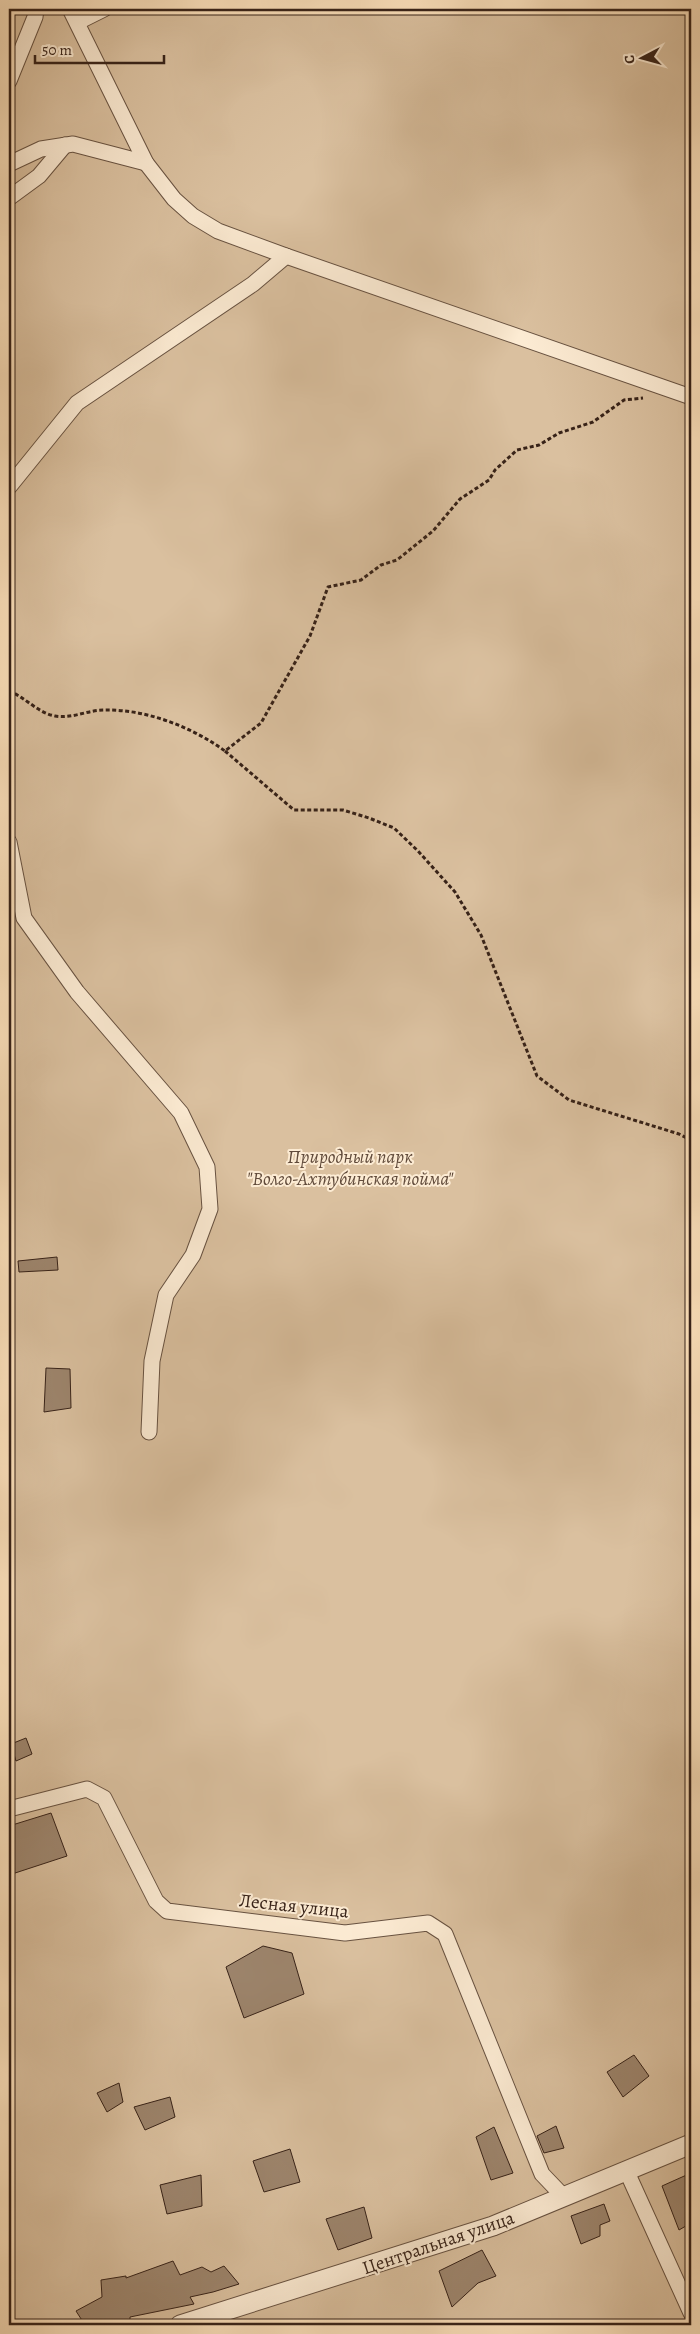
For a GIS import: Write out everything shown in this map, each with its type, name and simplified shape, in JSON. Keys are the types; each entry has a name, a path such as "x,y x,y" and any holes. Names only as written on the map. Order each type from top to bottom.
{"street":[{"path":"9,81 32,25 36,9"},
{"path":"104,9 74,15 146,163 174,199 193,216 218,230 286,256 691,396"},
{"path":"9,164 41,149 73,144 146,163"},
{"path":"9,198 39,176 65,145"},
{"path":"9,486 77,403 253,284 286,256"},
{"path":"9,842 24,918 76,992 181,1113 208,1167 210,1209 193,1255 166,1295 152,1361 149,1432"},
{"name":"Лесная улица","path":"9,1809 87,1789 104,1798 156,1901 166,1910 345,1933 428,1923 445,1934 542,2174 563,2196"},
{"name":"Центральная улица","path":"180,2325 493,2226 691,2144"},
{"path":"627,2172 691,2313"}],"path":[{"path":"225,751 262,723 310,636 328,587 361,580 381,566 397,560 433,531 460,499 489,480 496,470 517,450 539,445 559,432 594,422 624,400 642,398 670,389"},
{"path":"9,691 54,716 68,717 103,710 124,711 156,718 184,728 225,751 294,810 343,810 394,828 418,850 455,892 481,935 537,1076 570,1100 679,1134 691,1140"}],"green space":[{"name":"Природный парк \"Волго-Ахтубинская пойма\"","path":"9,9 691,9 691,2325 9,2325"}],"building":[{"path":"57,1257 58,1270 19,1272 18,1261"},
{"path":"46,1368 70,1369 71,1408 44,1412"},
{"path":"26,1738 32,1754 16,1761 11,1744"},
{"path":"51,1813 67,1856 9,1875 9,1826"},
{"path":"263,1946 292,1953 304,1994 244,2018 226,1967"},
{"path":"634,2055 649,2076 623,2097 607,2072"},
{"path":"119,2083 123,2102 107,2112 97,2093"},
{"path":"170,2097 175,2117 145,2130 134,2107"},
{"path":"556,2126 564,2148 544,2153 537,2136"},
{"path":"494,2127 513,2173 491,2180 476,2137"},
{"path":"290,2149 300,2182 264,2192 253,2161"},
{"path":"691,2173 691,2223 679,2230 662,2186"},
{"path":"201,2175 202,2206 167,2214 160,2185"},
{"path":"604,2204 610,2221 600,2225 600,2236 581,2244 571,2216"},
{"path":"364,2207 372,2238 338,2250 326,2219"},
{"path":"482,2250 496,2276 478,2283 452,2307 439,2271"},
{"path":"173,2261 180,2275 202,2267 211,2272 224,2266 239,2284 190,2297 194,2304 130,2317 130,2322 123,2325 85,2325 76,2311 102,2297 101,2280 126,2276 126,2278"}]}
